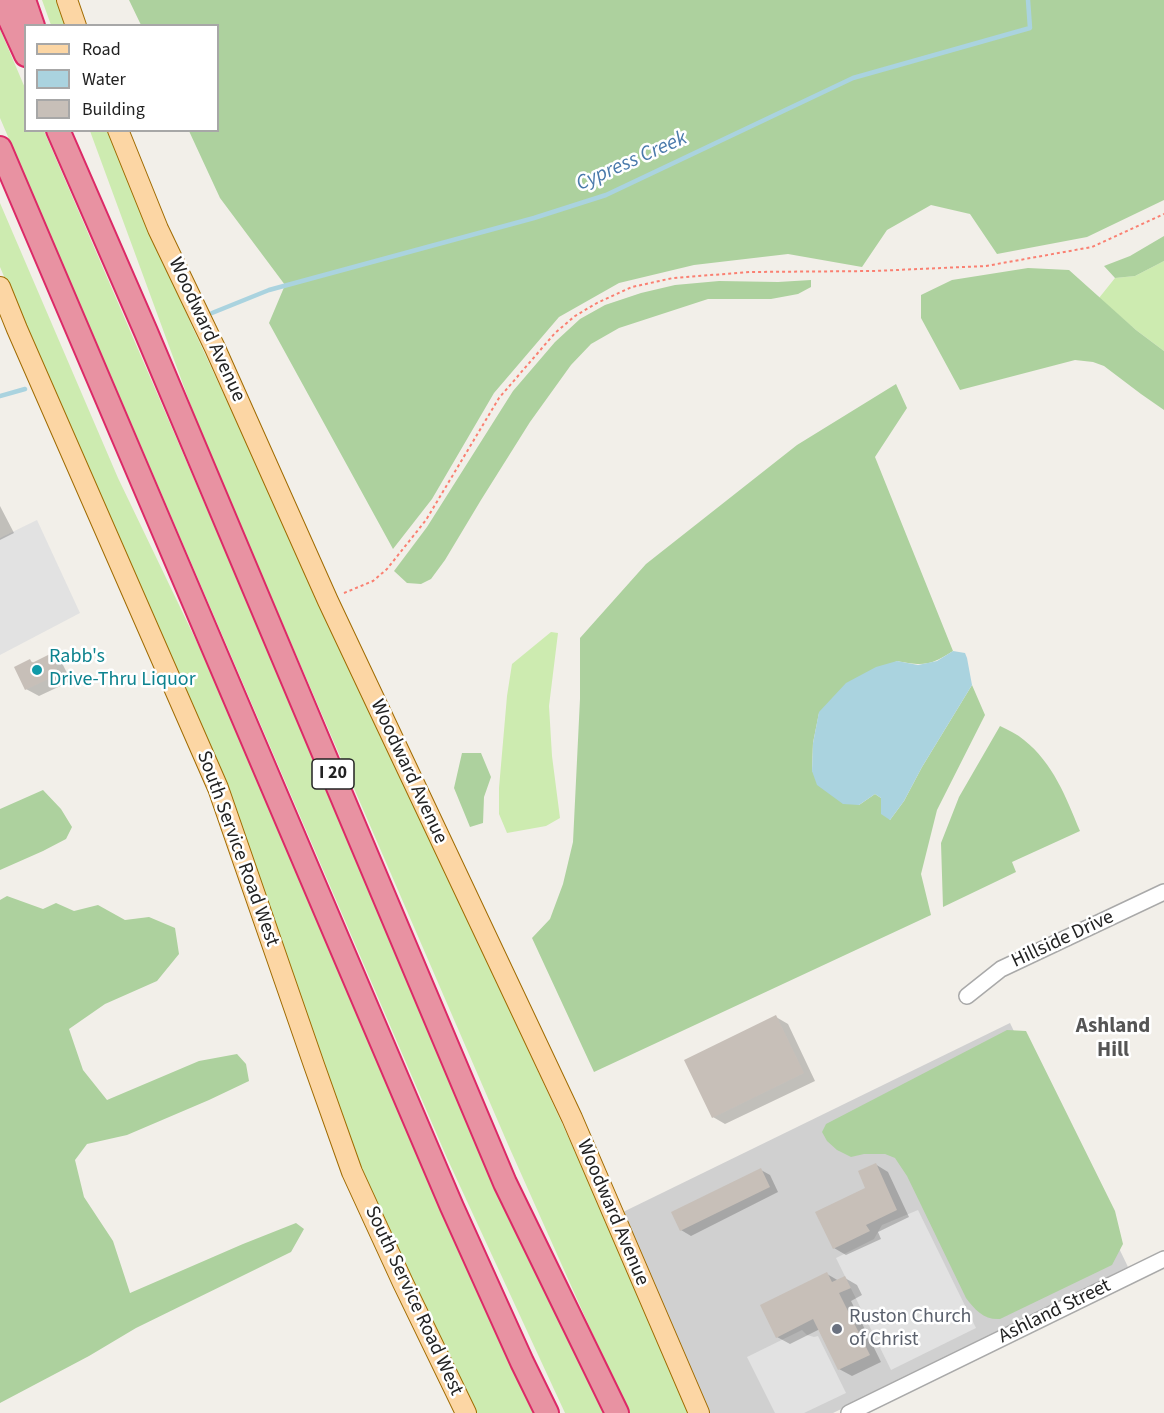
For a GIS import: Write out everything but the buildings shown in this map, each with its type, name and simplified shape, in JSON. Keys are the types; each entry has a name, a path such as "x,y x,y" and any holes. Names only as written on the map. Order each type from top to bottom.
{"highway":[{"path":"1,0 24,52"},
{"path":"24,0 32,24"},
{"name":"I 20","path":"59,132 151,343 505,1183 617,1413"},
{"path":"69,132 101,227"},
{"path":"0,148 452,1207 547,1413"},
{"path":"0,155 24,204"}],"main road":[{"path":"67,0 75,24"},
{"name":"Woodward Avenue","path":"119,132 158,229 220,359 328,601 572,1118 699,1413"},
{"name":"South Service Road West","path":"0,287 219,788 352,1172 466,1413"}],"street":[{"name":"Hillside Drive","path":"968,996 1001,969 1164,892"},
{"name":"Ashland Street","path":"849,1413 1164,1259"}],"path":[{"path":"328,601 373,581 387,569 426,520 499,398 555,333 575,316 597,303 632,287 673,278 750,272 874,271 986,266 1092,247 1164,214"}],"shaded area":[{"path":"37,520 80,613 0,655 0,538"},
{"path":"1010,1023 1129,1269 833,1413 707,1413 619,1214"},
{"path":"918,1210 976,1328 891,1370 836,1258 874,1239 882,1225"},
{"path":"802,1330 807,1335 818,1336 846,1393 804,1413 775,1413 747,1357"}],"green space":[{"path":"42,0 59,0 69,24 51,24"},
{"path":"129,0 1164,0 1164,200 1087,237 997,254 970,214 931,205 887,230 862,267 788,254 694,265 619,283 559,317 494,393 432,499 393,549 269,323 285,285 220,198 189,132 219,132 219,24 141,24"},
{"path":"0,29 24,86 24,132 44,132 482,1146 603,1413 565,1413 447,1158 0,118"},
{"path":"90,132 109,132 191,324 595,1195 689,1413 630,1413 510,1149 205,444"},
{"path":"0,203 118,478 217,684 401,1116 536,1413 473,1413 367,1185 102,506 0,267"},
{"path":"1164,236 1164,261 1135,276 1115,278 1104,266 1130,256"},
{"path":"1164,261 1164,351 1099,298 1115,278 1135,276"},
{"path":"1028,268 1069,270 1136,330 1164,351 1164,410 1104,366 1075,360 960,390 921,318 921,295 952,280"},
{"path":"811,280 811,287 798,294 771,299 708,299 619,328 591,344 571,365 530,422 431,579 421,584 407,583 394,571 427,527 513,391 555,342 580,319 605,305 675,285 719,281"},
{"path":"896,384 907,408 875,457 953,651 926,664 897,661 819,713 813,743 812,771 859,805 875,794 881,798 890,820 904,801 972,685 985,715 937,810 921,874 931,915 594,1072 532,938 550,919 563,884 573,842 580,699 580,638 646,564 797,445"},
{"path":"551,632 558,633 549,706 552,756 560,818 546,826 507,833 499,814 499,788 512,664"},
{"path":"1000,726 1021,738 1043,759 1058,781 1080,831 1012,862 1016,872 943,907 941,843 959,797"},
{"path":"462,753 481,753 491,777 484,797 483,823 470,827 454,788"},
{"path":"43,790 61,809 72,827 66,839 0,870 0,809"},
{"path":"7,896 43,909 56,903 74,911 98,905 125,920 149,917 175,928 179,954 157,981 105,1004 69,1029 83,1070 107,1100 199,1061 237,1054 246,1064 249,1081 127,1135 87,1144 75,1160 84,1197 113,1241 130,1293 296,1223 304,1229 291,1252 136,1328 89,1356 0,1403 0,900"},
{"path":"1007,1030 1026,1031 1115,1211 1123,1244 1112,1265 1000,1319 994,1319 980,1313 966,1298 907,1176 895,1158 885,1154 864,1154 851,1157 837,1150 827,1141 822,1132 826,1124"}],"water":[{"path":"953,651 965,653 972,685 904,801 890,820 881,814 881,798 875,794 859,805 843,804 817,785 812,771 813,743 819,712 846,683 876,667 897,661 918,665 937,661"}],"waterway":[{"name":"Cypress Creek","path":"212,313 269,290 534,218 606,195 853,78 1030,28 1028,0"},
{"name":"Cypress Creek","path":"0,396 25,389"}],"place":[{"name":"Rabb's Drive-Thru Liquor","path":"37,670"},
{"name":"Ruston Church of Christ","path":"837,1329"}],"district":[{"name":"Ashland Hill","path":"1113,1039"}]}
